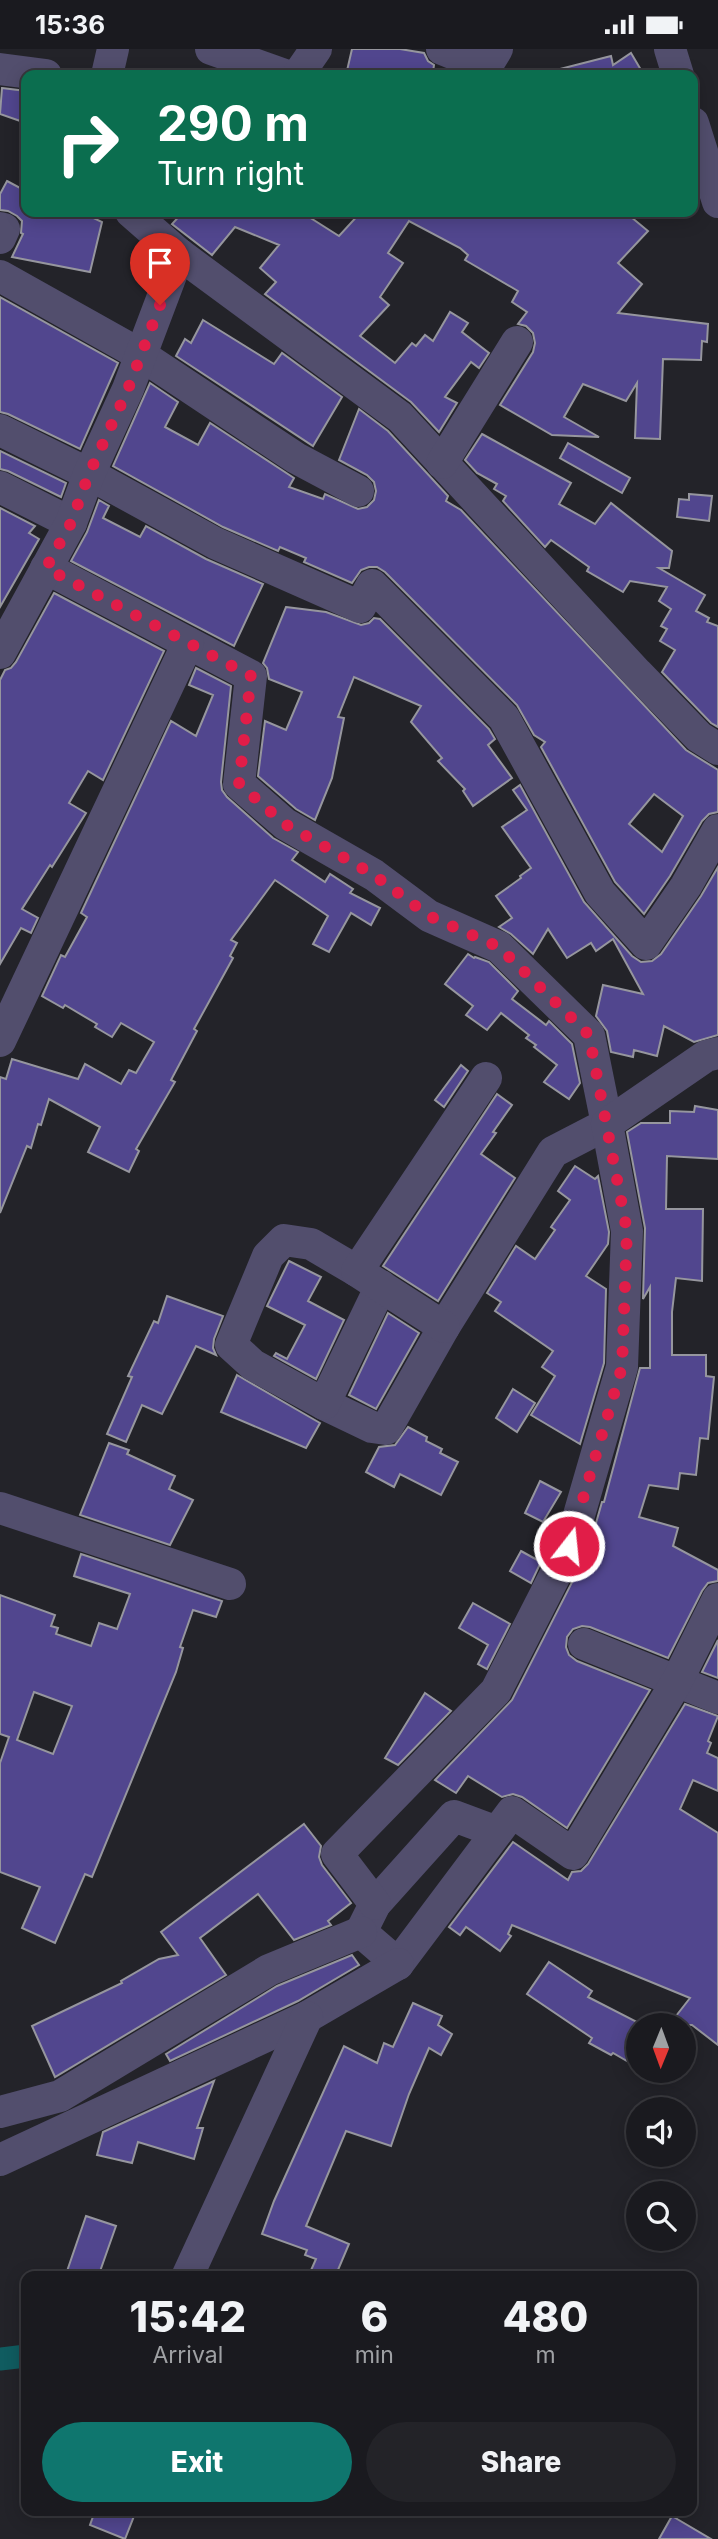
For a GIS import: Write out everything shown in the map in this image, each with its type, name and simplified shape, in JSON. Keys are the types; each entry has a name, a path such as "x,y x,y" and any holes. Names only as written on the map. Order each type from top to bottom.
{"street":[{"path":"108,70 113,49"},
{"path":"211,49 271,70"},
{"path":"301,70 316,49"},
{"path":"442,49 486,67 497,49"},
{"path":"670,49 676,70"},
{"path":"0,69 21,72"},
{"path":"698,139 718,202"},
{"path":"137,217 179,254 400,417 699,737 718,748"},
{"path":"0,227 4,229 0,238"},
{"path":"0,653 71,523 89,474 141,355 179,254"},
{"path":"0,276 141,355 296,458 358,491"},
{"path":"442,463 517,342"},
{"path":"0,431 89,474 215,543 360,607 372,585 504,718 600,893 646,944 686,886 718,830"},
{"path":"0,487 71,523"},
{"path":"46,568 251,676 239,784 285,824 374,875 429,916 499,947 589,1035 627,1231 622,1367 569,1546 496,1691 337,1854 375,1904"},
{"path":"0,1041 188,643"},
{"path":"444,1327 311,1244 284,1241 268,1256 231,1345 253,1365 372,1427 386,1429 444,1327 553,1152 607,1124 706,1056 718,1053"},
{"path":"324,1403 369,1278 486,1078"},
{"path":"0,1508 230,1584"},
{"path":"0,2160 307,2017 398,1964 512,1812 573,1854 676,1683 718,1599"},
{"path":"583,1644 718,1698"},
{"path":"0,2112 60,2097 269,1969 360,1932 375,1904 454,1816 497,1832"},
{"path":"360,1932 398,1964"},
{"path":"190,2271 307,2017"}],"building":[{"path":"352,49 400,49 424,53 434,65 433,70 347,70"},
{"path":"631,53 641,70 560,69 611,56 613,65"},
{"path":"2,88 21,90 21,121 0,114"},
{"path":"7,181 21,188 21,217 92,217 102,222 90,272 12,257 23,234 22,221 8,211 0,210 0,194"},
{"path":"178,217 309,217 339,236 356,217 631,217 648,231 618,263 642,284 618,313 708,324 707,342 702,341 701,360 663,359 660,439 635,438 637,383 626,401 583,384 564,417 599,437 552,435 500,405 533,352 535,343 533,333 526,326 518,324 527,312 512,302 518,291 465,260 468,255 460,248 409,221 388,253 403,263 380,297 389,305 360,336 395,363 412,343 416,346 425,335 433,341 450,312 468,323 462,332 489,353 479,368 471,362 445,397 457,403 439,432 411,402 265,294 276,282 260,268 279,245 235,227 212,255 172,224"},
{"path":"0,297 118,363 80,449 0,412"},
{"path":"203,320 274,364 282,353 342,397 313,446 176,356 185,339 191,343"},
{"path":"150,383 178,402 165,427 198,445 210,423 294,478 289,487 323,499 325,494 358,509 367,507 374,500 374,482 367,475 339,460 359,409 388,431 448,496 446,501 461,510 686,750 718,770 718,812 709,814 702,821 644,914 615,882 541,747 545,742 534,735 517,705 385,572 377,567 369,567 361,570 352,583 304,562 306,558 280,547 278,551 223,527 113,466","holes":["654,794 683,816 662,852 629,824"]},
{"path":"482,434 571,483 559,504 595,524 611,503 672,551 669,568 659,568 705,595 696,611 709,618 707,622 718,626 718,727 662,672 675,650 660,641 667,629 661,626 671,609 659,601 667,587 630,581 623,592 587,571 589,567 551,540 545,547 503,501 506,496 494,489 497,484 477,473 465,460"},
{"path":"568,443 630,478 622,493 560,458"},
{"path":"0,451 66,483 61,497 0,469"},
{"path":"689,494 712,496 709,521 677,517 679,499 689,500"},
{"path":"99,500 109,506 103,518 140,537 146,526 206,559 263,584 234,646 71,561 87,532"},
{"path":"0,508 35,526 29,533 39,539 0,607"},
{"path":"54,593 164,651 103,780 88,771 69,803 86,813 22,909 38,918 31,933 21,928 0,964 0,680 5,670 16,662"},
{"path":"286,607 326,612 361,625 374,618 380,619 489,729 495,739 488,745 512,778 473,806 463,791 465,789 438,761 442,758 411,722 421,706 354,677 338,717 344,718 332,778 315,820 296,809 258,776 265,721 286,730 302,692 269,679 263,663"},
{"path":"196,668 231,686 221,782 227,797 273,838 298,852 292,860 325,882 330,874 353,889 350,893 380,908 371,925 351,913 329,952 313,944 328,916 275,880 231,940 237,943 230,956 233,958 194,1029 197,1031 171,1080 175,1082 136,1149 139,1151 129,1172 88,1152 100,1127 49,1099 41,1125 38,1124 31,1148 27,1146 0,1213 0,1077 6,1079 12,1059 78,1079 85,1064 121,1084 129,1070 136,1073 154,1042 121,1023 112,1037 95,1027 97,1024 65,1005 63,1008 42,996 61,955 65,957 87,917 81,913 171,721 196,736 213,695 189,685"},
{"path":"520,785 584,902 632,956 641,962 652,961 661,954 718,867 718,1035 694,1042 664,1026 657,1056 634,1050 633,1057 611,1052 607,1031 596,1016 603,985 643,994 613,939 596,951 591,943 567,958 548,929 533,954 499,927 512,918 496,896 531,868 502,827 527,810 513,790"},
{"path":"468,954 489,962 518,991 512,999 546,1025 549,1021 572,1044 580,1083 569,1099 544,1082 557,1065 534,1047 536,1045 526,1038 529,1035 501,1013 487,1030 466,1015 473,1006 445,984"},
{"path":"461,1065 468,1071 444,1107 435,1100"},
{"path":"497,1094 512,1105 481,1154 515,1178 438,1301 383,1266"},
{"path":"695,1106 718,1110 718,1159 667,1156 666,1209 703,1209 702,1281 676,1278 672,1312 672,1355 706,1355 706,1376 714,1377 708,1439 700,1438 696,1475 680,1473 678,1489 649,1485 639,1517 678,1528 673,1546 718,1570 718,1581 708,1583 702,1591 668,1658 590,1627 573,1629 567,1637 569,1655 577,1661 650,1690 567,1828 522,1797 513,1794 502,1797 468,1776 456,1793 435,1780 512,1700 588,1551 640,1368 650,1368 650,1287 643,1299 645,1228 627,1132 641,1123 670,1123 670,1111 694,1112"},
{"path":"575,1166 595,1179 598,1176 609,1232 608,1244 586,1276 606,1289 604,1363 580,1444 531,1415 555,1376 542,1367 553,1351 495,1311 501,1302 487,1293 516,1246 535,1259 555,1230 551,1227 570,1200 558,1191"},
{"path":"289,1261 321,1277 308,1301 344,1320 316,1379 274,1356 276,1353 287,1359 305,1325 267,1306"},
{"path":"167,1296 223,1316 214,1339 213,1348 216,1355 196,1346 162,1414 142,1405 126,1442 107,1434 132,1377 128,1376 154,1321 158,1323"},
{"path":"388,1313 419,1333 376,1409 349,1395"},
{"path":"237,1375 320,1423 306,1448 221,1412"},
{"path":"513,1389 535,1403 517,1432 496,1418"},
{"path":"408,1427 442,1449 440,1453 458,1462 441,1495 400,1474 394,1487 366,1472 379,1447 395,1445"},
{"path":"109,1443 129,1450 127,1454 175,1476 169,1489 193,1500 170,1545 80,1515"},
{"path":"540,1481 561,1492 543,1522 525,1513"},
{"path":"521,1551 541,1562 531,1583 510,1571"},
{"path":"81,1554 222,1601 216,1617 193,1610 180,1647 183,1648 176,1672 92,1877 85,1874 55,1943 22,1928 40,1887 0,1872 0,1763 9,1737 0,1734 0,1595 55,1615 51,1626 58,1628 56,1634 91,1646 99,1623 117,1629 130,1594 74,1576","holes":["34,1692 72,1706 53,1754 17,1740"]},
{"path":"473,1603 510,1624 487,1669 478,1664 488,1645 459,1628"},
{"path":"718,1640 718,1678 702,1672"},
{"path":"425,1693 451,1711 398,1765 385,1758"},
{"path":"685,1704 718,1716 708,1741 711,1743 707,1753 718,1758 718,1791 693,1780 680,1809 718,1833 718,2045 696,2028 696,2013 678,2013 690,1998 512,1925 508,1934 511,1936 500,1951 466,1927 460,1935 449,1927 513,1842 568,1880 572,1872 581,1871 588,1864"},
{"path":"304,1824 321,1846 319,1857 322,1865 351,1903 328,1921 331,1925 294,1940 258,1894 200,1938 226,1975 55,2077 32,2026 122,1983 121,1981 159,1959 178,1955 161,1932"},
{"path":"352,1955 359,1965 298,2001 170,2061 166,2054 277,1986"},
{"path":"549,1962 592,1991 588,1997 626,2016 626,2060 589,2043 592,2038 527,1994"},
{"path":"413,2003 442,2016 438,2025 452,2034 441,2055 429,2048 391,2146 346,2131 306,2226 349,2244 338,2271 311,2271 316,2259 305,2255 307,2250 262,2234 274,2201 344,2046 377,2063 384,2043 393,2047"},
{"path":"214,2081 197,2128 203,2128 194,2159 138,2142 132,2163 97,2155 103,2132"},
{"path":"86,2216 116,2226 100,2271 67,2271"},
{"path":"93,2516 134,2516 125,2539 90,2525"},
{"path":"672,2516 711,2539 659,2539"}],"waterway":[{"path":"0,2359 21,2357"}],"route":[{"path":"160,305 128,389 89,474 71,523 46,568 251,676 239,784 285,824 374,875 429,916 499,947 589,1035 627,1231 622,1367 569,1546"}]}
